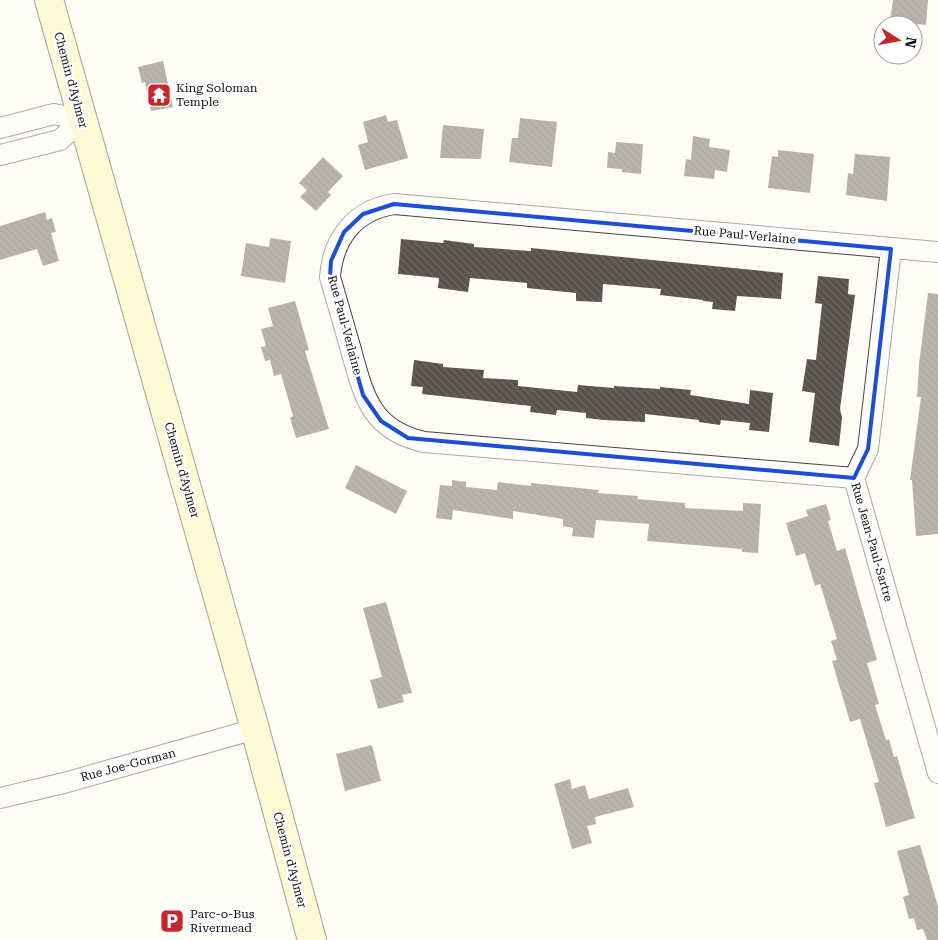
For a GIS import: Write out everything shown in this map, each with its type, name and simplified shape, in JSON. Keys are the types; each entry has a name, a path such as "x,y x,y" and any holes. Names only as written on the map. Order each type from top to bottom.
{"main road":[{"name":"Chemin d'Aylmer","path":"49,0 256,729 312,940"}],"street":[{"path":"0,128 54,114 82,120"},
{"path":"0,155 60,140 82,120"},
{"name":"Rue Paul-Verlaine","path":"854,478 424,442 408,438 394,432 381,422 363,395 330,277 331,261 344,232 353,223 363,214 378,206 394,204 938,252"},
{"name":"Rue Jean-Paul-Sartre","path":"891,248 868,449 854,478 938,773"},
{"name":"Rue Joe-Gorman","path":"0,798 92,775 256,729"}],"highlighted area":[{"path":"394,204 891,249 868,449 854,478 408,438 381,421 363,395 330,277 331,261 344,232 363,214"}],"building":[{"path":"893,0 928,0 926,25 923,25 923,15 891,15"},
{"name":"King Soloman Temple","path":"163,61 173,107 151,111 145,82 142,83 138,67"},
{"path":"386,115 388,122 397,120 408,158 365,170 358,145 368,142 363,122"},
{"path":"520,118 557,122 552,167 509,162 512,138 518,138"},
{"path":"443,125 484,129 481,159 440,158"},
{"path":"693,136 710,139 709,147 730,150 727,172 715,170 714,179 684,176 686,159 691,160"},
{"path":"616,142 643,144 641,174 622,172 622,169 607,168 608,152 615,153"},
{"path":"778,150 814,154 810,193 768,188 772,156 778,157"},
{"path":"855,154 890,157 887,201 846,195 848,173 853,174"},
{"path":"323,157 343,176 328,192 331,195 316,211 300,197 307,190 299,183"},
{"path":"45,212 47,220 52,218 56,232 51,233 59,261 43,266 37,249 0,260 0,226"},
{"path":"270,238 291,241 285,283 241,276 246,243 269,247"},
{"path":"401,239 443,243 444,240 474,244 474,247 531,251 531,248 783,273 781,299 737,296 735,311 712,309 713,302 660,295 661,289 603,284 602,302 576,301 576,293 527,288 527,283 470,278 468,292 438,288 439,278 398,274"},
{"path":"818,276 849,279 848,294 855,295 840,409 842,418 839,446 809,442 815,393 802,391 807,359 816,360 822,304 815,303"},
{"path":"928,293 938,294 938,534 916,536 912,480 910,480 921,397 917,397 919,364"},
{"path":"295,301 309,350 305,351 329,429 296,438 290,418 293,416 281,374 274,376 270,360 265,361 261,347 266,346 261,329 273,326 268,308"},
{"path":"414,360 443,364 443,367 484,370 483,378 518,380 518,386 577,392 578,385 614,388 614,386 660,389 660,387 691,390 690,395 749,404 750,390 773,393 769,432 749,430 750,423 721,420 720,425 699,422 699,420 645,414 645,422 604,420 586,418 586,413 557,410 556,415 530,412 531,406 422,394 423,387 411,386"},
{"path":"356,465 407,491 396,514 345,488"},
{"path":"452,480 466,482 466,487 497,490 498,482 531,486 531,483 599,490 598,493 638,496 637,499 685,503 685,508 743,511 743,503 761,504 758,553 742,552 742,549 647,541 649,524 596,520 594,538 572,536 573,528 563,526 563,519 513,511 513,519 453,510 452,520 436,518 440,485 452,486"},
{"path":"826,504 831,520 828,521 837,551 845,548 877,660 867,663 879,704 875,705 886,740 889,739 894,757 897,756 915,818 886,827 874,783 879,782 860,719 850,722 832,661 837,660 831,641 837,639 820,584 815,586 805,553 796,556 786,523 808,516 806,510"},
{"path":"386,602 412,693 402,695 404,702 378,709 370,680 382,677 363,608"},
{"path":"372,745 381,781 345,791 336,754"},
{"path":"570,779 572,789 585,785 589,799 628,788 634,807 595,817 596,824 587,826 592,843 572,849 554,784"},
{"path":"920,845 938,906 938,940 927,940 923,929 917,930 914,918 909,919 903,897 909,895 897,851"}],"place":[{"name":"King Soloman Temple","path":"159,95"},
{"name":"Parc-o-Bus Rivermead","path":"172,921"}]}
